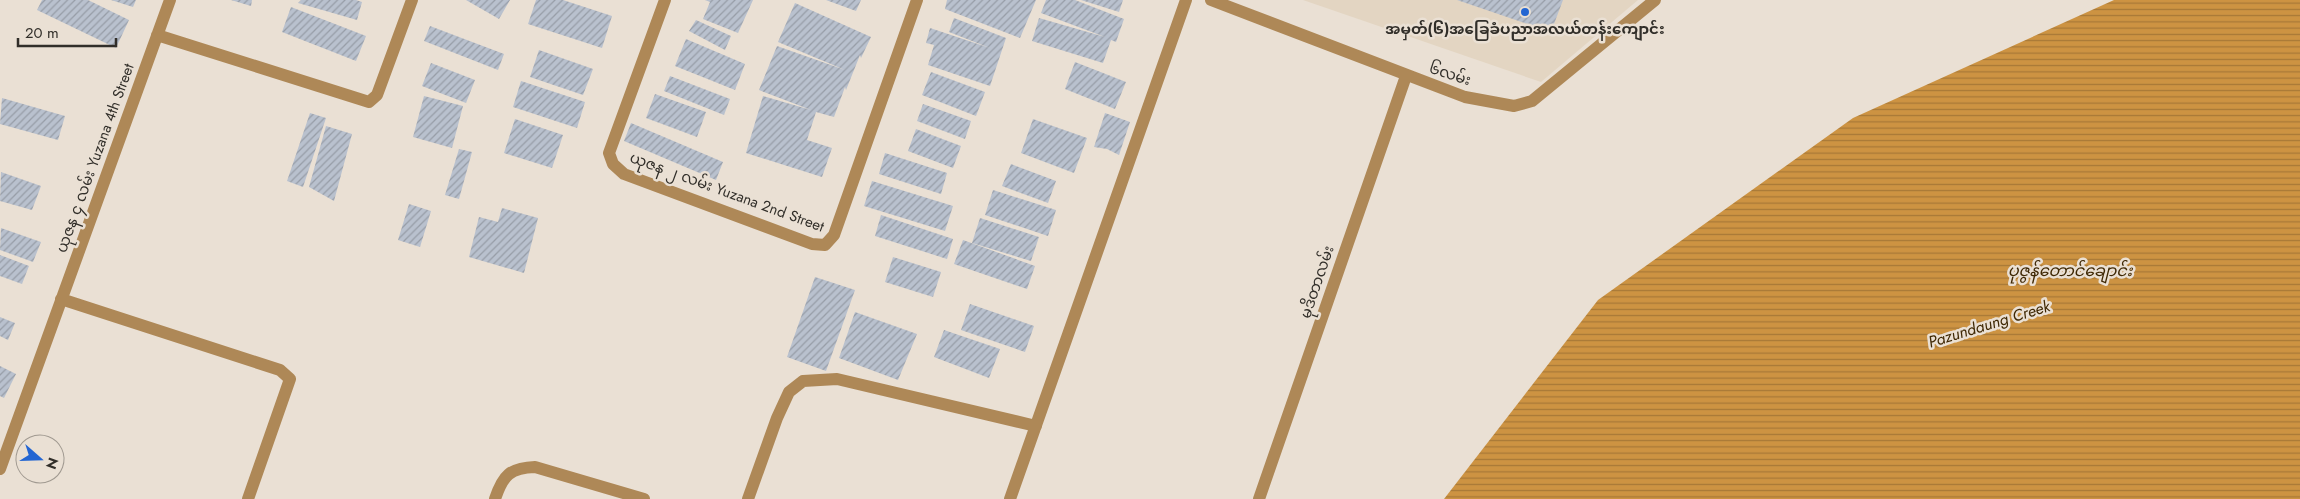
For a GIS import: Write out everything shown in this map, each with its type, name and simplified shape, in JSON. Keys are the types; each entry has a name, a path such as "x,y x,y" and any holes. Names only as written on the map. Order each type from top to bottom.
{"street":[{"name":"ယုဇန ၄ လမ်း Yuzana 4th Street","path":"0,469 170,0"},
{"path":"157,36 369,102 377,95 412,0"},
{"name":"ယုဇန ၂ လမ်း Yuzana 2nd Street","path":"665,0 609,153 613,164 624,174 812,244 825,245 834,235 917,0"},
{"path":"1010,499 1186,0"},
{"name":"၆လမ်း","path":"1211,0 1406,76 1475,99 1514,106 1532,101 1655,0"},
{"name":"မုဒိတာလမ်း","path":"1259,499 1406,76"},
{"path":"61,299 280,370 290,380 248,499"},
{"path":"748,499 789,392 802,382 838,379 1036,426"},
{"path":"495,499 501,482 517,468 536,467 644,499"}],"shaded area":[{"path":"1303,0 1638,0 1541,82"}],"water":[{"name":"ပုဇွန်တောင်ချောင်း","path":"2114,0 2300,0 2300,499 1444,499 1598,300 1853,118"}],"building":[{"path":"42,0 88,0 129,20 116,48 37,10"},
{"path":"111,0 136,0 133,7"},
{"path":"231,0 252,0 251,6"},
{"path":"301,0 356,0 362,2 357,20 298,3"},
{"path":"466,0 510,0 499,19"},
{"path":"536,0 563,0 612,16 602,48 528,24"},
{"path":"705,0 753,0 738,33 703,19 710,2"},
{"path":"826,0 861,0 856,11"},
{"path":"947,0 1036,0 1020,38 945,9"},
{"path":"1046,0 1075,0 1124,19 1116,42 1111,40 1103,63 1032,41 1039,18 1105,37 1041,13"},
{"path":"1081,0 1123,0 1119,12"},
{"name":"အမှတ်(၆)အခြေခံပညာအလယ်တန်းကျောင်း","path":"1457,0 1563,0 1551,32"},
{"path":"795,3 871,37 861,58 860,55 846,90 845,87 834,117 816,112 807,140 832,148 822,177 746,153 763,96 811,110 759,90 777,46 845,70 778,42"},
{"path":"291,7 366,36 356,61 282,32"},
{"path":"954,18 1006,38 990,86 928,65 934,45 926,43 930,28 990,48 949,32"},
{"path":"696,20 731,36 725,50 689,31"},
{"path":"430,26 504,54 498,70 424,41"},
{"path":"686,39 745,64 735,90 675,66"},
{"path":"539,50 593,69 583,95 530,77"},
{"path":"1075,62 1126,82 1115,109 1065,89"},
{"path":"431,63 475,80 466,103 422,86"},
{"path":"931,72 985,92 976,116 922,95"},
{"path":"670,76 730,99 724,115 664,91"},
{"path":"521,81 585,102 577,128 513,107"},
{"path":"655,94 706,112 697,137 646,118"},
{"path":"424,96 463,106 452,148 413,137"},
{"path":"2,98 65,116 58,140 0,124"},
{"path":"923,104 971,121 965,139 917,121"},
{"path":"310,113 326,118 303,187 287,181"},
{"path":"1105,113 1130,122 1119,155 1107,149 1094,147"},
{"path":"515,119 563,135 552,168 504,153"},
{"path":"1033,119 1087,138 1074,173 1021,153"},
{"path":"631,123 723,162 716,180 624,141"},
{"path":"326,126 352,134 334,201 309,187"},
{"path":"916,129 961,146 953,168 908,151"},
{"path":"459,149 472,152 459,199 445,195"},
{"path":"885,153 947,173 941,194 879,174"},
{"path":"1011,164 1056,181 1048,203 1002,186"},
{"path":"1,172 41,186 32,210 0,201"},
{"path":"872,181 953,206 945,231 864,206"},
{"path":"993,190 1056,210 1048,236 985,215"},
{"path":"409,204 431,211 420,247 398,240"},
{"path":"502,208 538,218 524,273 469,257 479,217 498,222"},
{"path":"881,215 953,239 947,259 875,236"},
{"path":"980,218 1039,237 1031,261 972,243"},
{"path":"1,228 41,242 33,262 0,250"},
{"path":"963,240 1035,266 1027,289 954,264"},
{"path":"0,255 29,266 22,284 0,276"},
{"path":"893,257 941,272 933,297 885,282"},
{"path":"815,277 855,290 826,371 787,357"},
{"path":"970,304 1034,326 1025,352 961,330"},
{"path":"855,312 917,334 898,380 839,358"},
{"path":"0,317 15,323 8,340 0,336"},
{"path":"944,330 1000,349 989,378 934,357"},
{"path":"0,366 16,374 4,398 0,396"}],"place":[{"name":"အမှတ်(၆)အခြေခံပညာအလယ်တန်းကျောင်း","path":"1525,12"}],"water label":[{"name":"Pazundaung Creek","path":"1989,324"}]}
